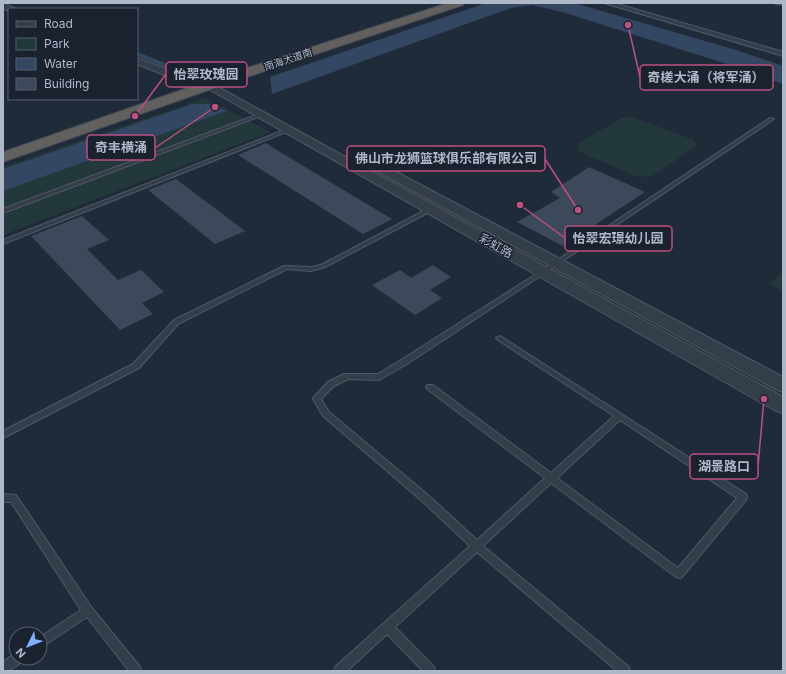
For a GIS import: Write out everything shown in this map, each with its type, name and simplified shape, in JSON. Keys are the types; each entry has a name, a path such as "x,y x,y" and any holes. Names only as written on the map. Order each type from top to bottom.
{"highway":[{"name":"南海大道南","path":"165,87 429,3"},
{"name":"南海大道南","path":"3,156 217,86 459,3"},
{"path":"85,114 126,100"}],"street":[{"path":"607,3 783,54"},
{"path":"138,61 186,80"},
{"name":"彩虹路","path":"217,86 232,88 255,108 557,262 783,385"},
{"name":"彩虹路","path":"217,86 289,130 783,406"}],"lane":[{"path":"777,3 783,4"},
{"path":"3,211 255,108"},
{"path":"625,671 477,546 425,498 326,414 317,399 331,384 347,376 379,377 543,272 772,119"},
{"path":"3,242 289,130"},
{"path":"3,435 136,366 176,322 286,267 311,269 323,266 431,209"},
{"path":"430,387 679,574 743,497 500,338"},
{"path":"338,671 619,416"},
{"path":"3,498 14,498 88,611 136,671"},
{"path":"48,638 88,611"},
{"path":"388,627 430,671"}],"green space":[{"path":"206,98 270,132 3,235 3,167"},
{"path":"632,117 694,140 696,146 651,177 635,176 578,151 577,144 622,118"},
{"path":"783,272 783,291 768,284"}],"water":[{"path":"486,3 574,3 736,50 783,66 783,84 730,65 562,12 532,5 511,8 272,94 270,77"},
{"path":"138,52 176,67 172,70 138,56"},
{"path":"193,104 209,104 227,111 3,191 3,169"}],"building":[{"path":"266,143 392,219 363,234 238,155"},
{"path":"589,167 645,192 563,246 517,222 560,198 551,192"},
{"path":"176,179 245,231 215,244 148,190"},
{"path":"82,216 109,240 87,249 118,280 141,270 164,292 142,303 153,314 120,330 31,236"},
{"path":"433,265 451,277 430,290 442,298 415,315 372,285 400,270 411,278"}],"place":[{"name":"奇槎大涌（将军涌）","path":"628,25"},
{"name":"奇丰横涌","path":"215,107"},
{"name":"怡翠玫瑰园","path":"135,116"},
{"name":"怡翠宏璟幼儿园","path":"520,205"},
{"name":"佛山市龙狮篮球俱乐部有限公司","path":"578,210"},
{"name":"湖景路口","path":"764,399"}]}
